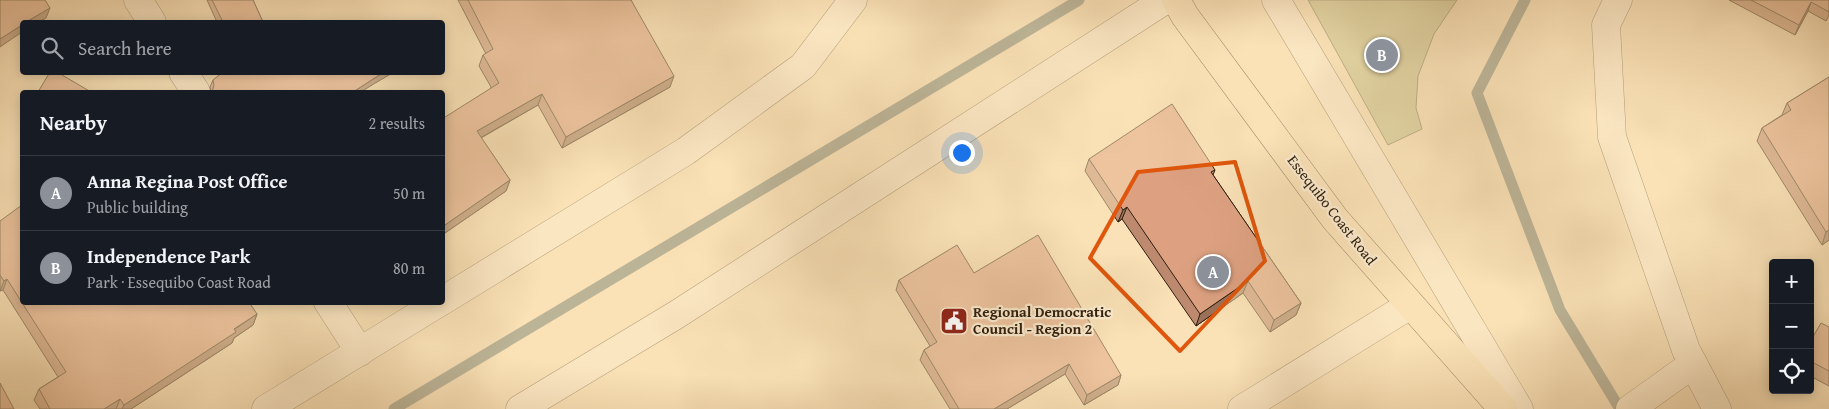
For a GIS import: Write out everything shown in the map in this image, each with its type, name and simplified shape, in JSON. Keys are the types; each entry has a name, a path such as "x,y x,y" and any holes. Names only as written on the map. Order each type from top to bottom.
{"main road":[{"name":"Essequibo Coast Road","path":"1176,0 1185,16 1336,219 1503,409"}],"street":[{"path":"138,0 151,20"},
{"path":"445,300 686,151 803,66 853,0"},
{"path":"520,409 676,314 1165,0"},
{"path":"1276,0 1519,409"},
{"path":"1618,0 1606,25 1612,137 1686,350 1717,409"},
{"path":"185,75 195,90"},
{"path":"330,305 360,352"},
{"path":"266,409 436,305"},
{"path":"1242,409 1410,305"},
{"path":"1630,409 1693,364"}],"highlighted area":[{"path":"1235,162 1265,261 1180,351 1090,258 1138,172"}],"shaded area":[{"path":"1308,0 1457,0 1434,34 1418,76 1416,108 1422,129 1388,145"}],"building":[{"path":"0,0 45,0 50,8 29,20 20,20 20,26 0,39"},
{"path":"212,0 253,0 262,20 222,20"},
{"path":"468,0 631,0 674,76 566,137 542,94 477,131 510,180 445,225 445,117 499,83 483,55 493,49"},
{"path":"1751,0 1829,0 1829,12 1811,2 1799,25"},
{"path":"48,75 62,75 88,90 39,90"},
{"path":"219,75 379,75 356,90 213,90 213,80"},
{"path":"1829,77 1829,230 1826,232 1762,128 1791,110 1787,103"},
{"path":"1172,104 1215,170 1211,172 1301,303 1274,320 1248,281 1200,314 1127,207 1123,210 1089,159"},
{"path":"20,206 20,299 7,279 4,281 0,275 0,221"},
{"path":"1038,235 1121,375 1087,395 1069,364 994,409 959,409 924,350 937,342 899,280 957,245 974,273"},
{"path":"23,305 251,305 257,314 234,329 236,332 124,405 120,399 104,409 50,409 39,389 66,372"},
{"path":"1821,323 1829,327 1829,371 1814,363 1814,335"},
{"path":"0,383 14,409 0,409"}],"waterway":[{"path":"394,409 1079,0"},
{"path":"1525,0 1477,93 1560,310 1620,409"}],"place":[{"name":"Independence Park","path":"1382,55"},
{"name":"Anna Regina Post Office","path":"1213,272"},
{"name":"Regional Democratic Council - Region 2","path":"954,321"}]}
